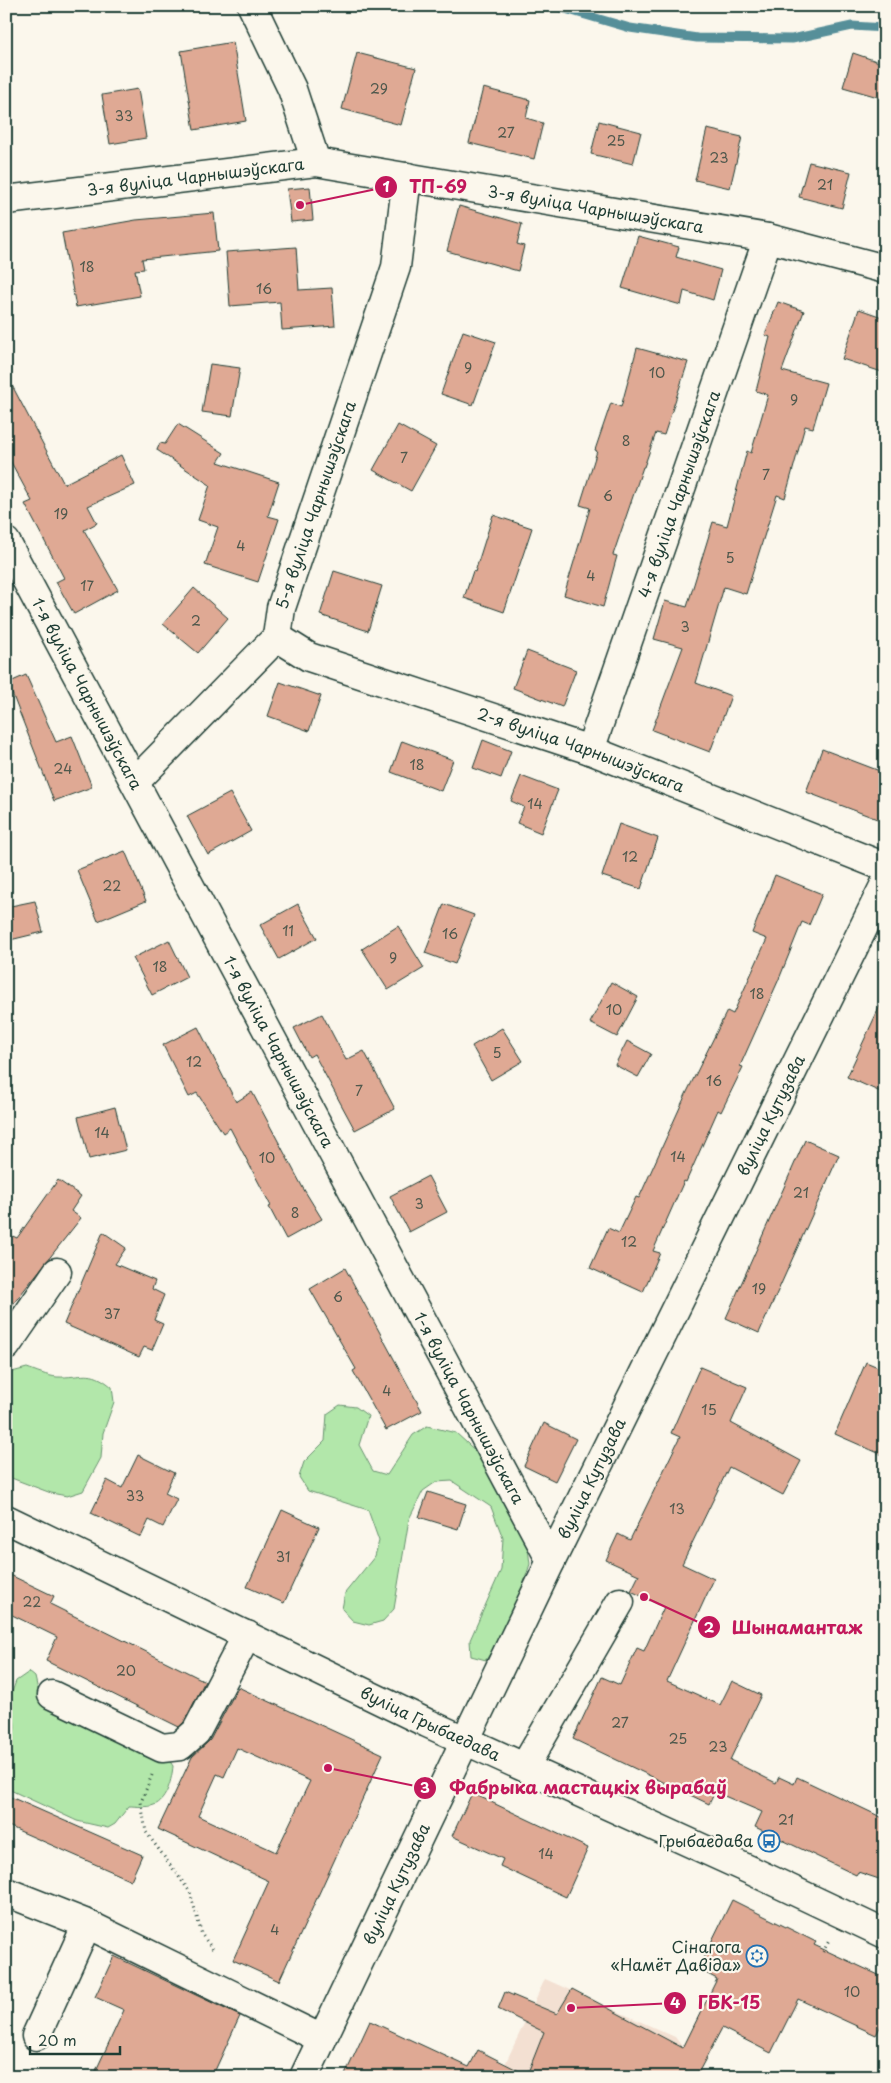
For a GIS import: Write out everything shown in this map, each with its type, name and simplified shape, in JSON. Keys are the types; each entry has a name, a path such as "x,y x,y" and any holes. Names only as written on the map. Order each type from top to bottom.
{"street":[{"path":"252,6 292,88 316,162"},
{"name":"3-я вуліца Чарнышэўскага","path":"6,200 316,162 768,238 885,269"},
{"name":"5-я вуліца Чарнышэўскага","path":"277,638 281,608 396,267 407,177"},
{"name":"4-я вуліца Чарнышэўскага","path":"590,750 768,238"},
{"name":"1-я вуліца Чарнышэўскага","path":"6,542 552,1560"},
{"path":"135,782 277,638"},
{"name":"2-я вуліца Чарнышэўскага","path":"277,638 309,657 590,750 885,867"},
{"name":"вуліца Кутузава","path":"304,2077 552,1560 885,884"},
{"path":"6,1346 57,1272"},
{"name":"вуліца Грыбаедава","path":"6,1519 427,1722 885,1934"},
{"path":"525,1766 620,1602"},
{"path":"52,1695 162,1748 180,1746 196,1732 246,1635"},
{"path":"6,1892 87,1924 322,2039"},
{"path":"36,2036 87,1924"}],"path":[{"path":"162,1748 142,1802 146,1832 190,1892 202,1935 217,1954"},
{"path":"823,1952 831,1937"}],"shaded area":[{"path":"545,1979 675,2037 698,2068 712,2077 499,2077"}],"green space":[{"path":"27,1368 45,1375 57,1377 92,1376 112,1387 114,1402 103,1433 101,1458 83,1491 67,1496 51,1493 6,1476 6,1384 12,1372"},
{"path":"340,1405 356,1407 368,1416 359,1445 373,1471 387,1475 413,1435 427,1426 456,1433 479,1454 526,1533 530,1564 511,1621 486,1660 471,1656 470,1640 501,1570 503,1538 491,1507 452,1481 436,1482 423,1491 409,1519 394,1609 383,1621 369,1625 353,1621 342,1609 345,1593 375,1556 379,1541 368,1510 308,1491 299,1477 304,1462 325,1441 327,1414"},
{"path":"29,1672 35,1677 40,1699 165,1754 173,1766 170,1783 159,1803 145,1807 129,1806 115,1824 108,1828 77,1821 6,1788 6,1743 11,1739 15,1730 14,1719 8,1703 16,1681"}],"building":[{"path":"233,42 246,121 194,130 181,51"},
{"path":"357,53 416,68 401,125 342,109"},
{"path":"853,53 885,64 885,99 843,87"},
{"path":"483,88 530,100 526,118 543,123 534,159 469,143"},
{"path":"138,89 146,138 110,144 102,95"},
{"path":"599,121 641,132 633,164 591,154"},
{"path":"707,129 742,137 730,188 695,180"},
{"path":"809,162 851,172 842,208 799,197"},
{"path":"310,187 313,220 291,222 287,189"},
{"path":"459,206 522,224 517,244 524,246 518,271 447,251"},
{"path":"214,213 218,251 142,259 144,269 135,270 140,296 76,307 62,233 136,220"},
{"path":"638,236 679,247 676,257 721,270 713,300 684,291 681,305 622,288"},
{"path":"296,247 299,290 332,288 335,326 282,330 280,302 230,306 226,252"},
{"path":"778,302 804,311 782,371 826,383 813,428 805,426 785,498 777,495 746,594 724,587 696,683 731,696 710,752 652,730 683,647 654,639 665,601 687,607 713,522 727,526 747,451 751,453 768,395 756,391 770,337 765,335"},
{"path":"859,309 885,318 885,373 842,359"},
{"path":"463,331 496,342 473,405 441,394"},
{"path":"637,348 688,362 664,435 656,433 643,467 613,555 617,556 603,607 564,595 590,508 580,505 597,451 595,450 611,403 621,407"},
{"path":"210,364 240,368 232,416 202,412"},
{"path":"6,374 64,484 121,455 135,485 88,506 97,523 84,530 118,590 74,614 56,582 64,578 25,504 32,501 6,453"},
{"path":"178,424 224,453 218,462 279,482 268,516 279,519 258,582 205,565 218,527 198,520 210,485 157,450 160,443 165,444"},
{"path":"398,425 436,446 411,491 373,470"},
{"path":"493,515 532,528 504,612 464,598 473,571 475,572"},
{"path":"334,571 382,586 368,631 320,615"},
{"path":"194,588 228,618 198,653 163,624"},
{"path":"527,651 576,670 562,707 513,688"},
{"path":"26,675 56,742 72,736 92,787 54,801 8,683"},
{"path":"280,682 321,696 309,731 268,716"},
{"path":"483,740 511,751 501,778 473,768"},
{"path":"402,741 453,760 441,791 391,772"},
{"path":"822,749 885,773 885,822 806,792"},
{"path":"521,776 558,790 541,833 517,823 524,807 511,801"},
{"path":"230,793 251,831 208,855 187,816"},
{"path":"619,824 658,838 641,889 602,876"},
{"path":"125,851 146,901 98,921 77,870"},
{"path":"775,875 822,894 809,925 802,922 740,1066 743,1067 721,1112 718,1110 686,1182 684,1181 653,1251 660,1253 643,1292 590,1268 608,1228 619,1233 636,1197 639,1198 686,1094 727,1011 733,1014 767,939 752,933"},
{"path":"35,901 43,932 6,941 6,907"},
{"path":"298,904 317,938 279,959 260,925"},
{"path":"444,904 474,915 455,964 425,953"},
{"path":"398,926 424,968 388,990 362,949"},
{"path":"169,940 187,977 152,995 133,958"},
{"path":"611,982 638,997 617,1037 590,1023"},
{"path":"885,995 885,1094 847,1077"},
{"path":"322,1014 346,1060 364,1051 395,1109 355,1130 314,1054 309,1057 294,1028"},
{"path":"198,1027 236,1102 252,1092 303,1188 322,1219 286,1239 230,1128 223,1133 197,1093 189,1097 163,1045"},
{"path":"502,1028 523,1061 491,1080 472,1046"},
{"path":"627,1041 651,1054 638,1077 615,1065"},
{"path":"115,1107 126,1150 89,1159 78,1117"},
{"path":"805,1140 839,1155 759,1333 726,1318"},
{"path":"428,1176 447,1212 409,1232 390,1196"},
{"path":"58,1180 81,1196 71,1211 81,1218 6,1313 6,1233 17,1238"},
{"path":"103,1232 126,1248 115,1264 155,1281 152,1289 164,1295 154,1320 163,1324 152,1350 144,1347 139,1357 64,1324"},
{"path":"345,1268 422,1411 386,1430 353,1371 356,1369 310,1289"},
{"path":"866,1362 885,1370 885,1456 835,1434"},
{"path":"700,1367 747,1387 731,1423 801,1461 783,1495 729,1467 682,1564 714,1579 667,1681 720,1705 732,1681 761,1695 730,1760 776,1783 779,1777 794,1784 797,1777 885,1819 885,1881 858,1872 856,1875 755,1827 762,1812 715,1792 709,1804 573,1739 602,1677 620,1685 637,1648 644,1651 664,1607 631,1591 639,1575 606,1560 618,1534 630,1540 680,1437 671,1433"},
{"path":"544,1423 576,1439 555,1481 524,1466"},
{"path":"138,1455 174,1473 165,1493 177,1499 163,1527 149,1520 141,1537 91,1513 107,1480 122,1488"},
{"path":"428,1492 466,1504 458,1529 419,1517"},
{"path":"282,1510 319,1527 284,1603 247,1587"},
{"path":"6,1573 54,1596 50,1604 205,1681 184,1722 179,1727 46,1661 57,1637 6,1612"},
{"path":"238,1687 383,1754 279,1981 233,1960 269,1881 158,1829 192,1757 210,1740","holes":["237,1748 310,1781 276,1852 198,1816 217,1774 224,1777"]},
{"path":"472,1793 588,1848 566,1897 500,1866 503,1859 452,1836"},
{"path":"6,1795 142,1855 131,1880 6,1825"},
{"path":"732,1900 816,1942 814,1945 885,1978 885,2018 876,2035 798,1999 771,2053 722,2028 696,2077 344,2077 370,2021 469,2067 478,2050 527,2075 544,2032 498,2009 505,1992 557,2014 572,1989 683,2048 717,1979 698,1969"},
{"path":"114,1956 240,2016 212,2077 93,2077 124,2010 95,1997"}],"waterway":[{"path":"555,6 630,28 697,38 792,39 852,26 885,28"}],"place":[{"name":"ТП-69","path":"300,205"},
{"name":"Шынамантаж","path":"644,1597"},
{"name":"Фабрыка мастацкіх вырабаў","path":"328,1768"},
{"name":"Грыбаедава","path":"769,1841"},
{"name":"Сінагога «Намёт Давіда»","path":"757,1956"},
{"name":"ГБК-15","path":"571,2008"}]}
